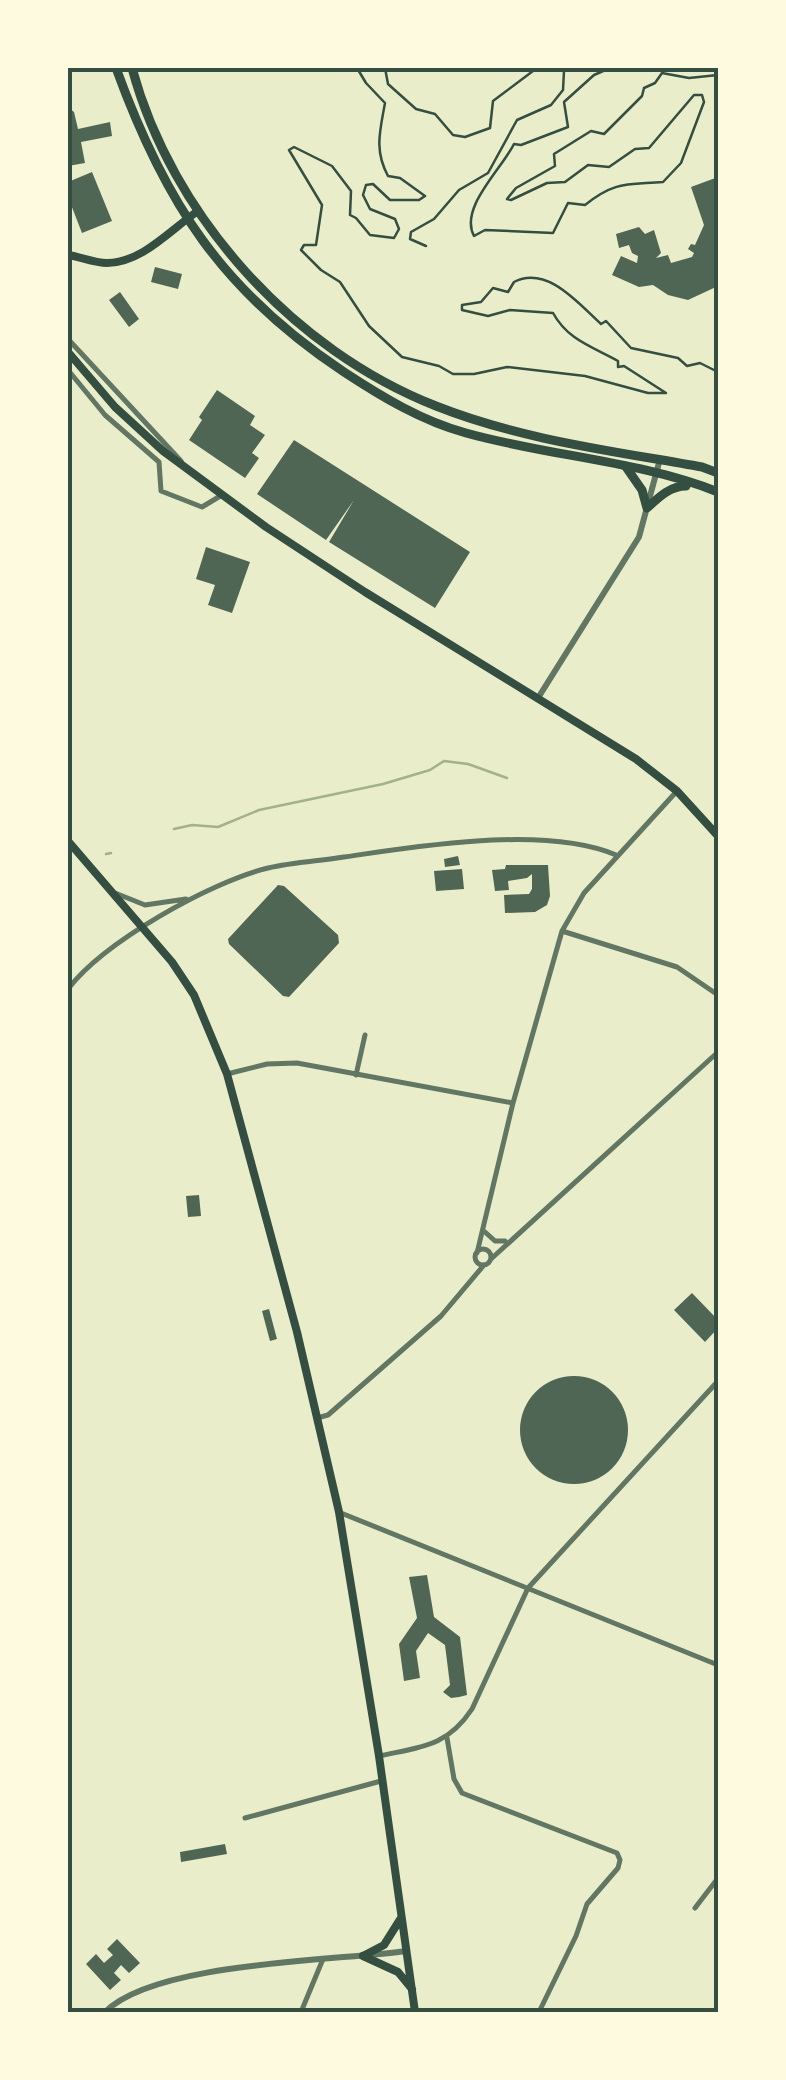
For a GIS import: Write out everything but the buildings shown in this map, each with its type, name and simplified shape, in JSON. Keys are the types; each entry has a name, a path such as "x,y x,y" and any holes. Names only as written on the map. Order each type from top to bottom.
{"highway":[{"path":"116,68 138,128 208,252 248,296 309,348 394,404 464,432 718,492"},
{"path":"132,68 164,156 198,210 278,304 317,338 401,390 470,418 527,434 718,473"},
{"path":"626,468 642,490 647,508 677,486 704,486"}],"main road":[{"path":"68,255 102,263 123,260 143,252 198,210"},
{"path":"68,352 115,408 190,472 335,573 636,760 677,791 718,836"},
{"path":"68,845 172,962 194,995 227,1074 339,1512 415,2012"},
{"path":"363,1956 384,1945 401,1918"},
{"path":"363,1956 398,1972 412,1988"}],"street":[{"path":"68,339 190,472"},
{"path":"68,370 105,414 158,462 161,491 202,507 222,495"},
{"path":"538,698 639,537 660,459"},
{"path":"472,1276 513,1103 562,931 584,893 677,791"},
{"path":"68,989 100,956 189,899 266,868 386,851 542,839 591,844 616,855"},
{"path":"112,892 145,906 189,899"},
{"path":"562,931 676,967 718,995"},
{"path":"356,1075 365,1034"},
{"path":"476,1256 506,1244 718,1052"},
{"path":"227,1074 267,1064 328,1066 356,1075 513,1103"},
{"path":"485,1231 506,1244"},
{"path":"317,1418 328,1415 441,1316 484,1265 489,1254 485,1231"},
{"path":"476,1256 484,1265"},
{"path":"379,1756 428,1746 460,1727 528,1588 718,1381"},
{"path":"339,1512 718,1664"},
{"path":"447,1738 454,1780 462,1793 617,1853 620,1860 618,1868 588,1904 538,2012"},
{"path":"246,1818 381,1781"},
{"path":"695,1908 718,1878"},
{"path":"105,2012 130,1993 162,1982 322,1959 407,1952"},
{"path":"301,2012 322,1959"}],"path":[{"path":"356,68 385,103 379,160 388,176 400,178 425,196 419,200 390,200 373,184 366,185 364,196 370,208 396,219 399,230 394,238 370,235 350,215 351,191 332,166 294,147 289,150 322,205 316,245 301,250 320,270 340,282 368,326 402,357 439,366 452,374 507,367 585,376 648,393 666,393 624,366 618,367 618,361 603,351 562,331 553,313 510,310 488,316 462,310 462,306 481,302 493,288 508,292 514,282 530,276 548,279 601,324 606,321 617,329 632,348 678,358 686,366 700,363 718,372"},
{"path":"385,68 388,84 416,109 434,114 453,136 465,137 490,128 493,101 537,68"},
{"path":"426,246 410,239 411,232 434,220 460,190 488,174 517,120 550,105 564,90 564,71 568,68"},
{"path":"610,68 594,75 564,102 568,127 521,145 514,144 471,208 470,231 474,236 485,230 552,233 568,204 585,205 607,187 626,182 663,182 681,163 704,102 702,95 694,95 649,148 635,148 609,167 588,165 566,182 547,183 508,198 516,188 555,166 554,154 564,146 591,130 604,134 642,96 644,88 655,84 662,72 689,78 718,76"}],"waterway":[{"path":"174,829 192,825 218,827 259,810 383,784 430,770 444,761 468,764 507,778"},
{"path":"106,854 111,853"},
{"path":"68,1298 68,1314"}]}
